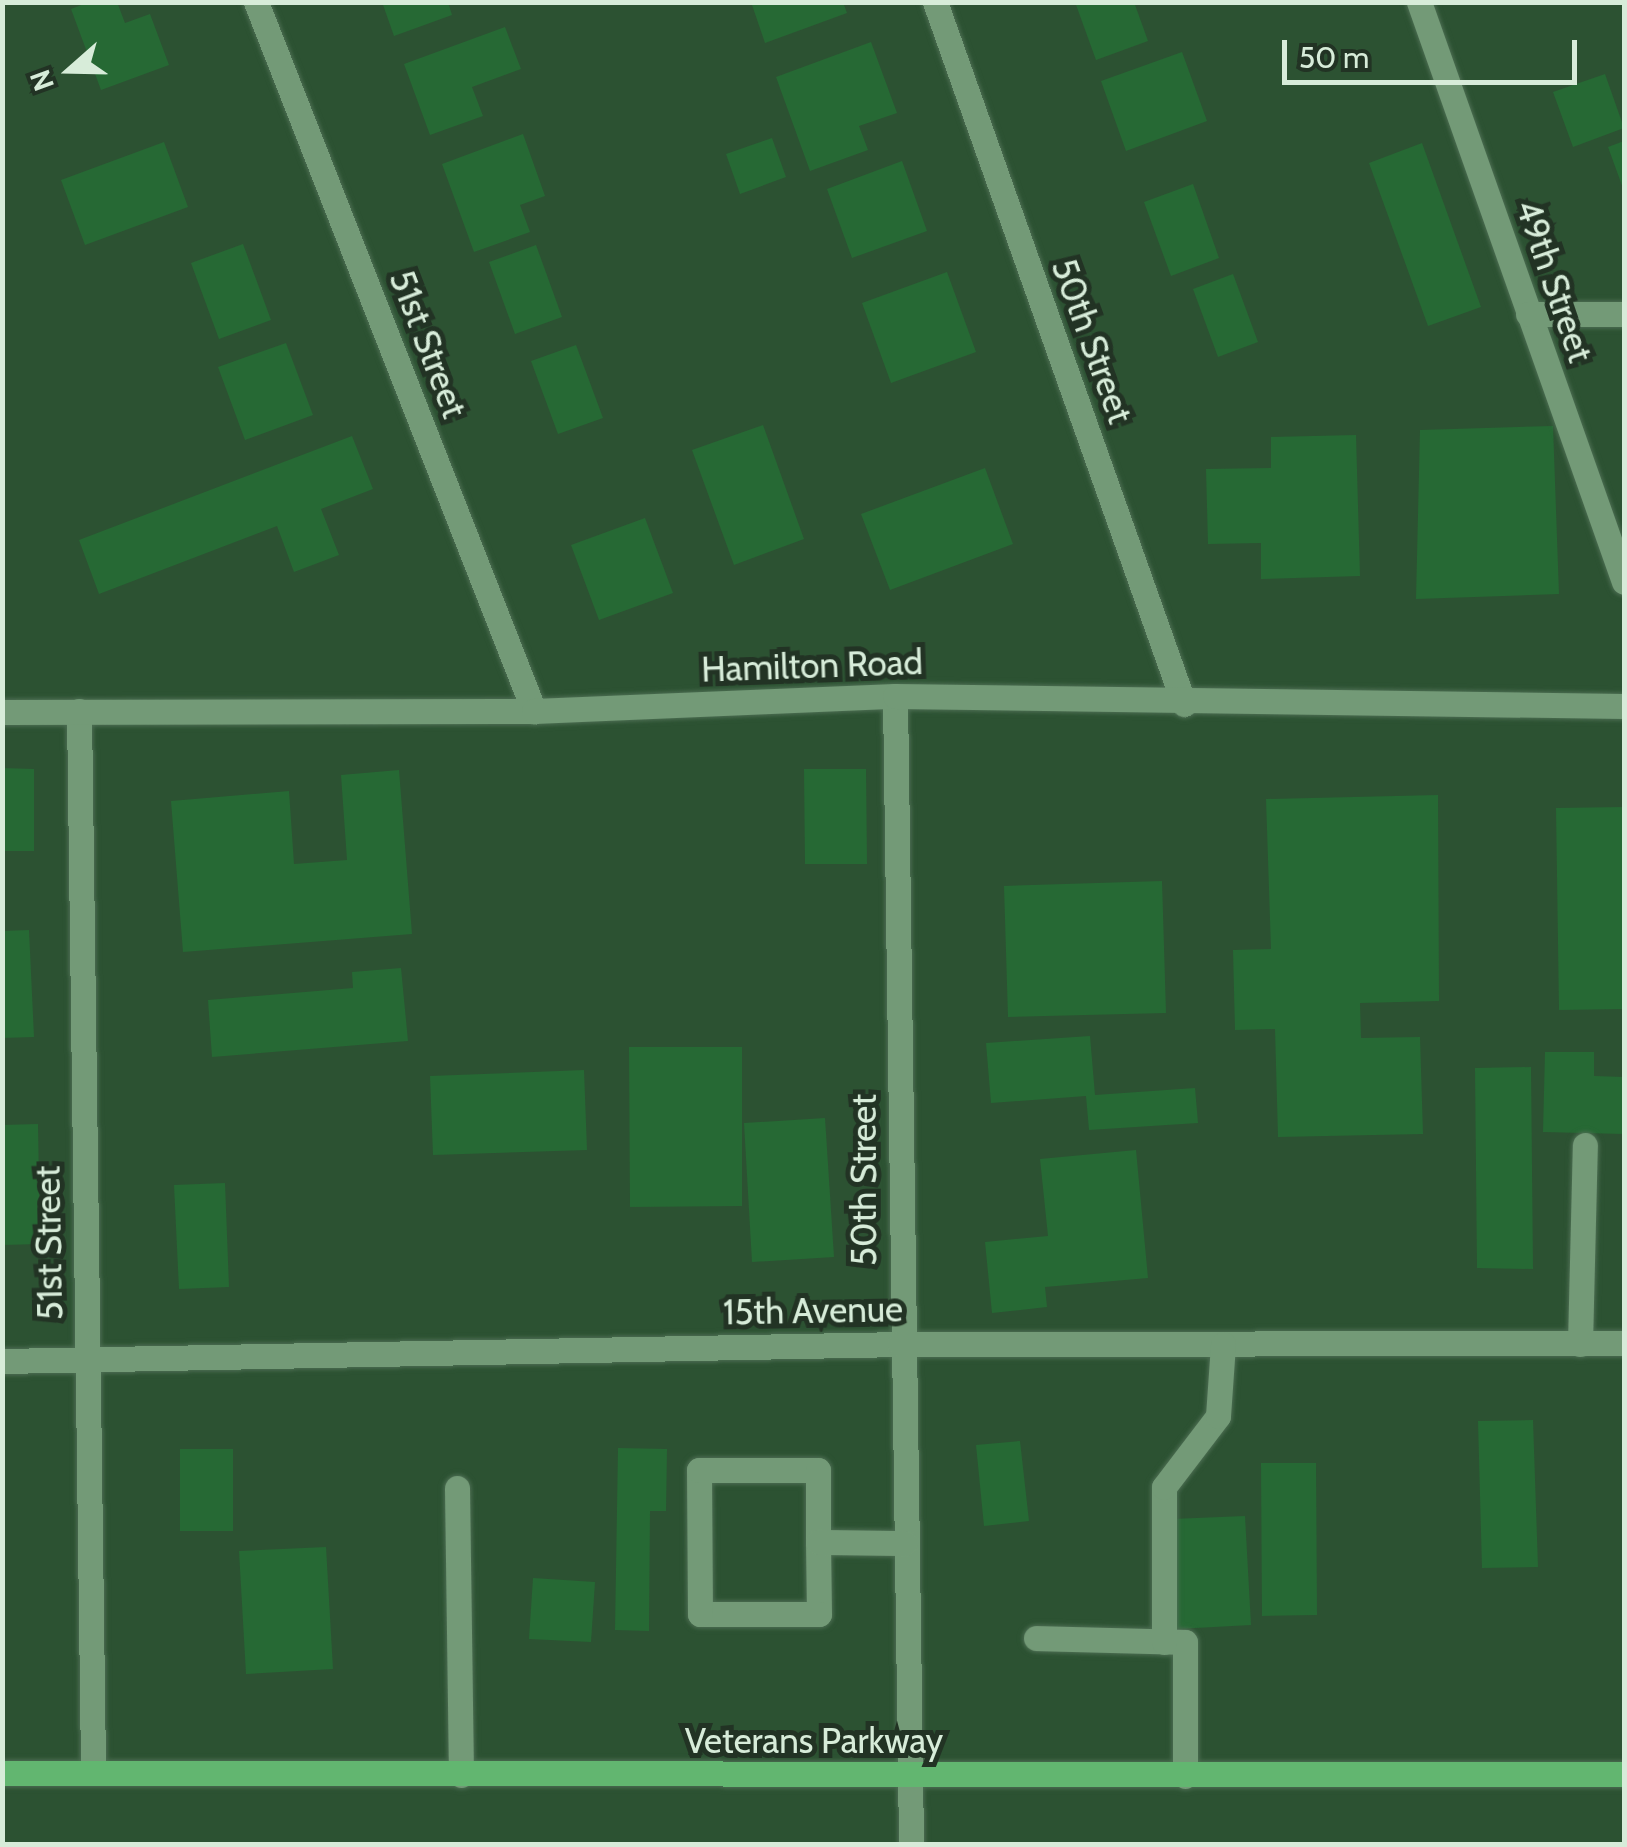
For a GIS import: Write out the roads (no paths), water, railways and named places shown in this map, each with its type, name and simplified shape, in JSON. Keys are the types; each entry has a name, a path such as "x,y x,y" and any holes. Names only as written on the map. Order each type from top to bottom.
{"main road":[{"name":"Veterans Parkway","path":"2,1773 1624,1774"}],"street":[{"name":"51st Street","path":"256,2 534,712"},
{"name":"50th Street","path":"934,2 1184,704"},
{"name":"49th Street","path":"1419,2 1624,582"},
{"path":"1528,314 1624,314"},
{"name":"Hamilton Road","path":"2,712 534,712 896,696 1184,704 1624,706"},
{"name":"50th Street","path":"896,696 900,1344 911,1844"},
{"name":"51st Street","path":"79,711 93,1773"},
{"path":"1580,1344 1586,1145"},
{"name":"15th Avenue","path":"2,1361 900,1344 1624,1344"},
{"path":"1164,1642 1164,1487 1218,1416 1223,1344"},
{"path":"699,1470 818,1470 818,1542 819,1614 700,1614 699,1470"},
{"path":"457,1488 461,1774"},
{"path":"818,1542 904,1543"},
{"path":"1036,1638 1185,1642 1185,1776"}]}
